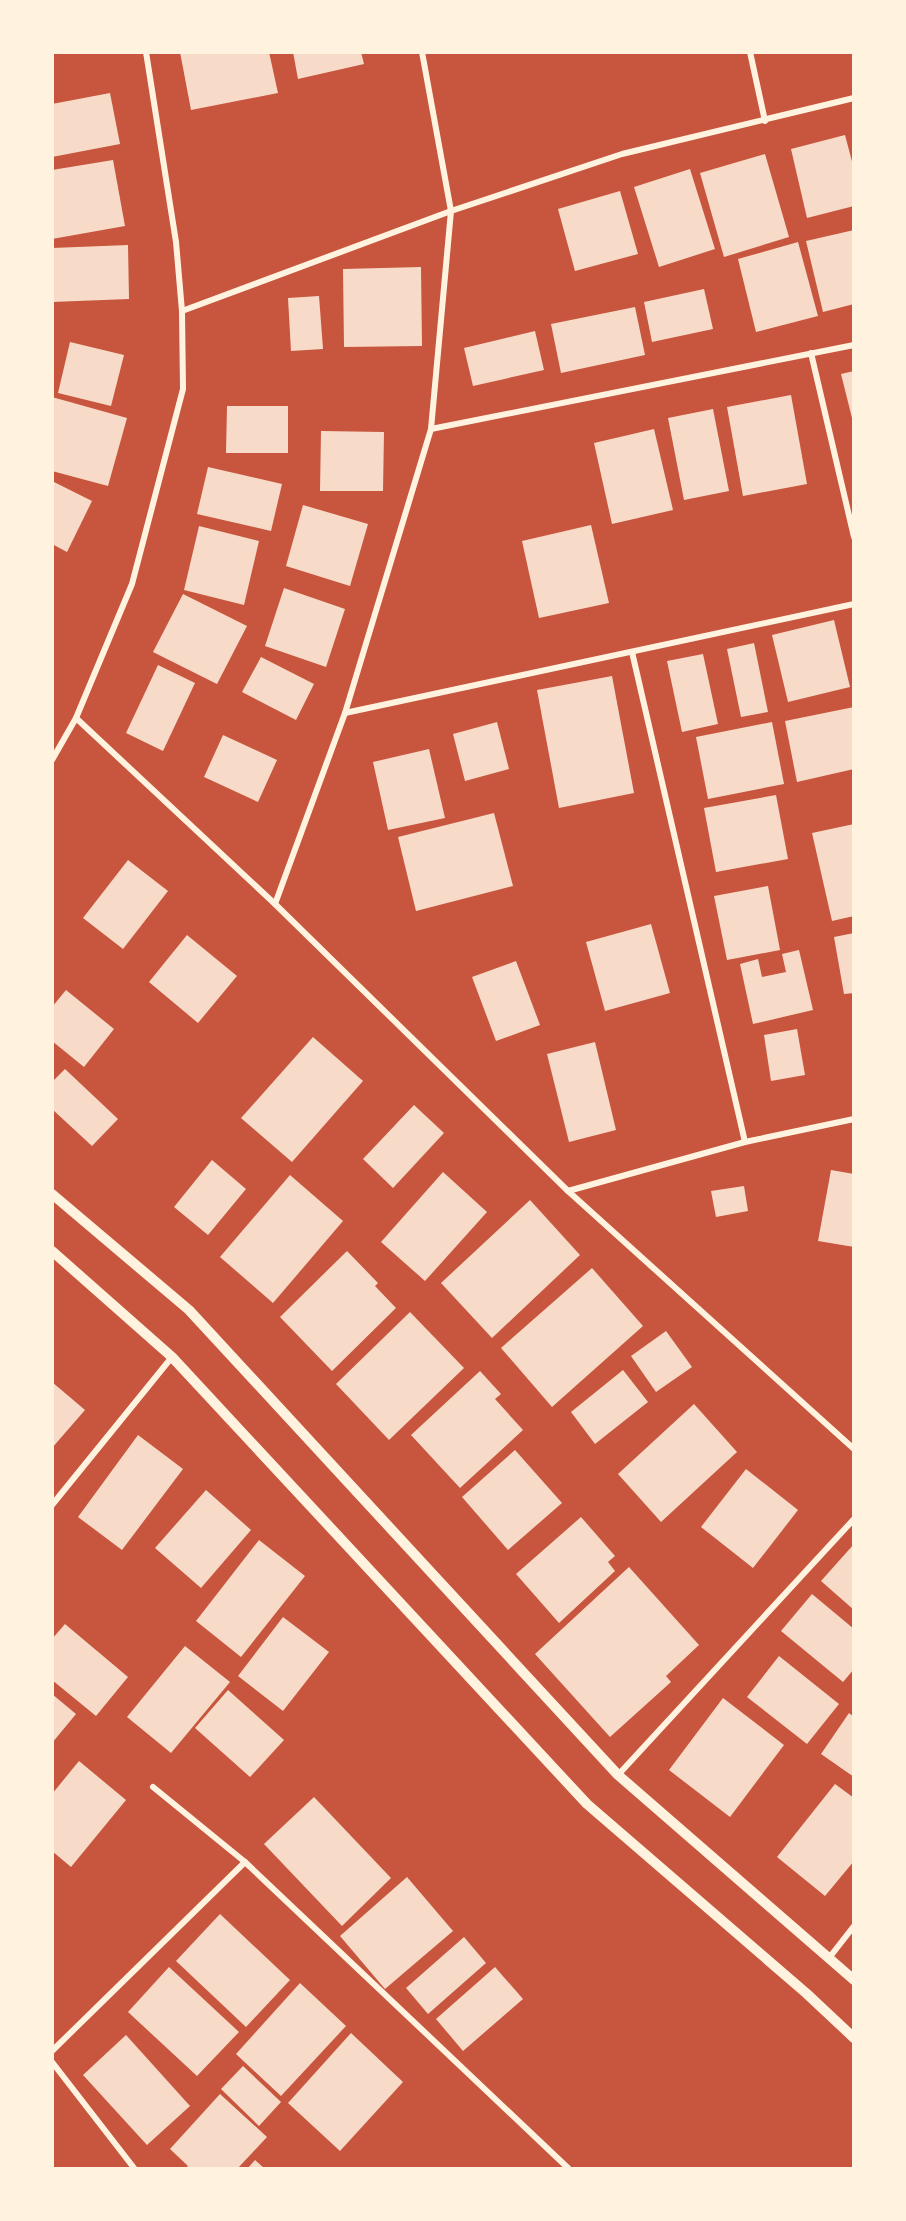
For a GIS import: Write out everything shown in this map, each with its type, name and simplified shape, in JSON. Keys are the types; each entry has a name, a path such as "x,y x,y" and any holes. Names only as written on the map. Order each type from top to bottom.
{"street":[{"path":"52,760 76,718 132,584 183,389 182,311 176,242 146,52"},
{"path":"275,904 345,713 431,429 451,211 423,52"},
{"path":"750,52 765,122"},
{"path":"182,311 451,211 622,154 765,122 854,98"},
{"path":"431,429 854,345"},
{"path":"811,353 854,537"},
{"path":"345,713 854,604"},
{"path":"632,652 745,1142"},
{"path":"76,718 275,904 568,1191 854,1449"},
{"path":"568,1191 745,1142 854,1119"},
{"path":"52,1194 189,1310 618,1775 854,1980"},
{"path":"52,1251 172,1357 587,1804 806,1993 854,2038"},
{"path":"54,1501 172,1357"},
{"path":"618,1775 854,1519"},
{"path":"153,1787 245,1862 568,2169"},
{"path":"52,2051 245,1862"},
{"path":"829,1958 854,1926"},
{"path":"52,2062 134,2169"}],"building":[{"path":"180,52 269,52 278,93 191,110"},
{"path":"293,52 361,52 364,64 298,79"},
{"path":"110,93 120,144 52,157 52,104"},
{"path":"845,135 854,169 854,206 807,218 791,149"},
{"path":"765,154 789,237 724,257 700,173"},
{"path":"113,160 125,226 52,239 52,170"},
{"path":"690,169 715,249 659,267 634,187"},
{"path":"620,191 638,254 575,271 558,209"},
{"path":"854,230 854,304 823,312 806,241"},
{"path":"798,242 818,316 756,332 738,259"},
{"path":"128,245 129,299 52,302 52,248"},
{"path":"421,267 422,346 344,347 343,269"},
{"path":"704,289 713,329 652,342 644,302"},
{"path":"319,296 323,349 291,351 288,298"},
{"path":"635,307 645,355 561,373 551,324"},
{"path":"535,331 544,370 473,386 464,348"},
{"path":"70,342 124,355 111,406 58,393"},
{"path":"854,371 854,422 853,422 841,374"},
{"path":"791,395 807,484 743,496 727,407"},
{"path":"52,397 127,418 108,486 52,471"},
{"path":"227,406 288,406 288,453 226,453"},
{"path":"713,409 729,491 684,500 668,418"},
{"path":"654,429 673,510 612,524 594,443"},
{"path":"321,431 384,432 383,491 320,491"},
{"path":"208,467 282,484 271,531 197,514"},
{"path":"52,481 92,501 67,552 52,544"},
{"path":"303,505 368,524 350,586 286,566"},
{"path":"591,525 609,603 539,618 522,541"},
{"path":"199,526 259,541 244,605 184,590"},
{"path":"284,588 345,609 326,667 265,646"},
{"path":"183,594 247,626 217,684 153,652"},
{"path":"834,620 850,687 788,702 772,635"},
{"path":"754,643 768,712 741,717 727,649"},
{"path":"703,654 718,724 682,732 667,661"},
{"path":"261,657 314,684 296,720 242,692"},
{"path":"158,665 195,683 163,751 126,733"},
{"path":"612,676 634,793 559,808 537,690"},
{"path":"854,707 854,769 797,782 785,721"},
{"path":"497,722 509,769 465,781 453,734"},
{"path":"772,722 784,784 708,799 696,737"},
{"path":"223,735 277,760 258,802 204,777"},
{"path":"429,749 445,818 388,830 373,762"},
{"path":"776,795 788,859 716,872 704,808"},
{"path":"494,813 513,886 416,911 398,837"},
{"path":"854,824 854,916 832,921 812,833"},
{"path":"128,860 168,891 123,949 83,918"},
{"path":"768,886 780,950 727,960 714,896"},
{"path":"651,924 670,993 605,1011 586,942"},
{"path":"854,933 854,993 844,994 834,937"},
{"path":"187,935 237,976 198,1023 149,982"},
{"path":"799,950 813,1010 753,1024 740,964 758,959 762,977 786,972 782,954"},
{"path":"516,961 540,1025 496,1041 472,977"},
{"path":"66,990 114,1029 84,1067 52,1041 52,1007"},
{"path":"797,1029 805,1075 771,1081 764,1035"},
{"path":"313,1037 363,1081 292,1162 241,1118"},
{"path":"595,1042 616,1130 569,1142 547,1054"},
{"path":"65,1069 118,1119 92,1146 52,1109 52,1082"},
{"path":"414,1105 444,1133 393,1188 363,1159"},
{"path":"212,1160 246,1189 208,1235 174,1207"},
{"path":"831,1170 854,1174 854,1247 818,1241"},
{"path":"443,1172 487,1212 425,1281 381,1242"},
{"path":"290,1175 343,1221 273,1303 220,1257"},
{"path":"744,1186 748,1211 716,1217 711,1191"},
{"path":"530,1200 580,1255 492,1338 441,1283"},
{"path":"347,1251 378,1283 375,1286 396,1308 332,1371 280,1317"},
{"path":"592,1268 643,1326 552,1407 501,1348"},
{"path":"410,1312 464,1368 389,1440 336,1384"},
{"path":"666,1331 692,1367 656,1392 631,1356"},
{"path":"623,1370 648,1402 595,1444 571,1412"},
{"path":"480,1371 501,1394 495,1399 523,1430 460,1488 411,1435"},
{"path":"52,1382 85,1410 52,1448"},
{"path":"694,1404 737,1452 661,1522 618,1474"},
{"path":"138,1435 183,1469 122,1550 78,1517"},
{"path":"515,1450 562,1503 508,1550 462,1497"},
{"path":"746,1469 798,1510 753,1568 701,1527"},
{"path":"206,1490 251,1530 201,1588 155,1548"},
{"path":"581,1517 615,1556 608,1562 615,1571 559,1623 516,1574"},
{"path":"259,1540 305,1576 241,1657 196,1621"},
{"path":"854,1544 854,1610 821,1581"},
{"path":"629,1567 699,1645 666,1676 671,1682 610,1737 535,1654"},
{"path":"812,1594 854,1629 854,1669 843,1682 781,1631"},
{"path":"283,1617 329,1652 283,1711 238,1676"},
{"path":"65,1624 128,1677 96,1716 52,1680 52,1639"},
{"path":"185,1646 230,1682 171,1753 127,1717"},
{"path":"779,1656 839,1704 807,1744 747,1697"},
{"path":"228,1690 284,1740 250,1777 195,1728"},
{"path":"52,1694 76,1714 52,1743"},
{"path":"723,1698 784,1745 730,1817 669,1770"},
{"path":"849,1713 854,1717 854,1777 821,1754"},
{"path":"79,1761 126,1800 71,1867 52,1851 52,1794"},
{"path":"835,1784 854,1798 854,1861 825,1896 777,1857"},
{"path":"314,1797 391,1878 342,1926 264,1844"},
{"path":"407,1877 453,1931 385,1989 340,1936"},
{"path":"220,1914 290,1980 246,2027 176,1961"},
{"path":"464,1937 486,1963 428,2014 406,1988"},
{"path":"169,1967 239,2032 197,2076 128,2012"},
{"path":"495,1967 523,1999 463,2051 436,2019"},
{"path":"300,1983 346,2026 281,2096 236,2054"},
{"path":"351,2033 403,2082 340,2151 288,2103"},
{"path":"126,2035 190,2106 147,2145 83,2075"},
{"path":"243,2066 281,2102 259,2126 221,2089"},
{"path":"220,2094 267,2137 238,2168 186,2168 188,2166 170,2149"},
{"path":"255,2160 264,2168 248,2168"}]}
